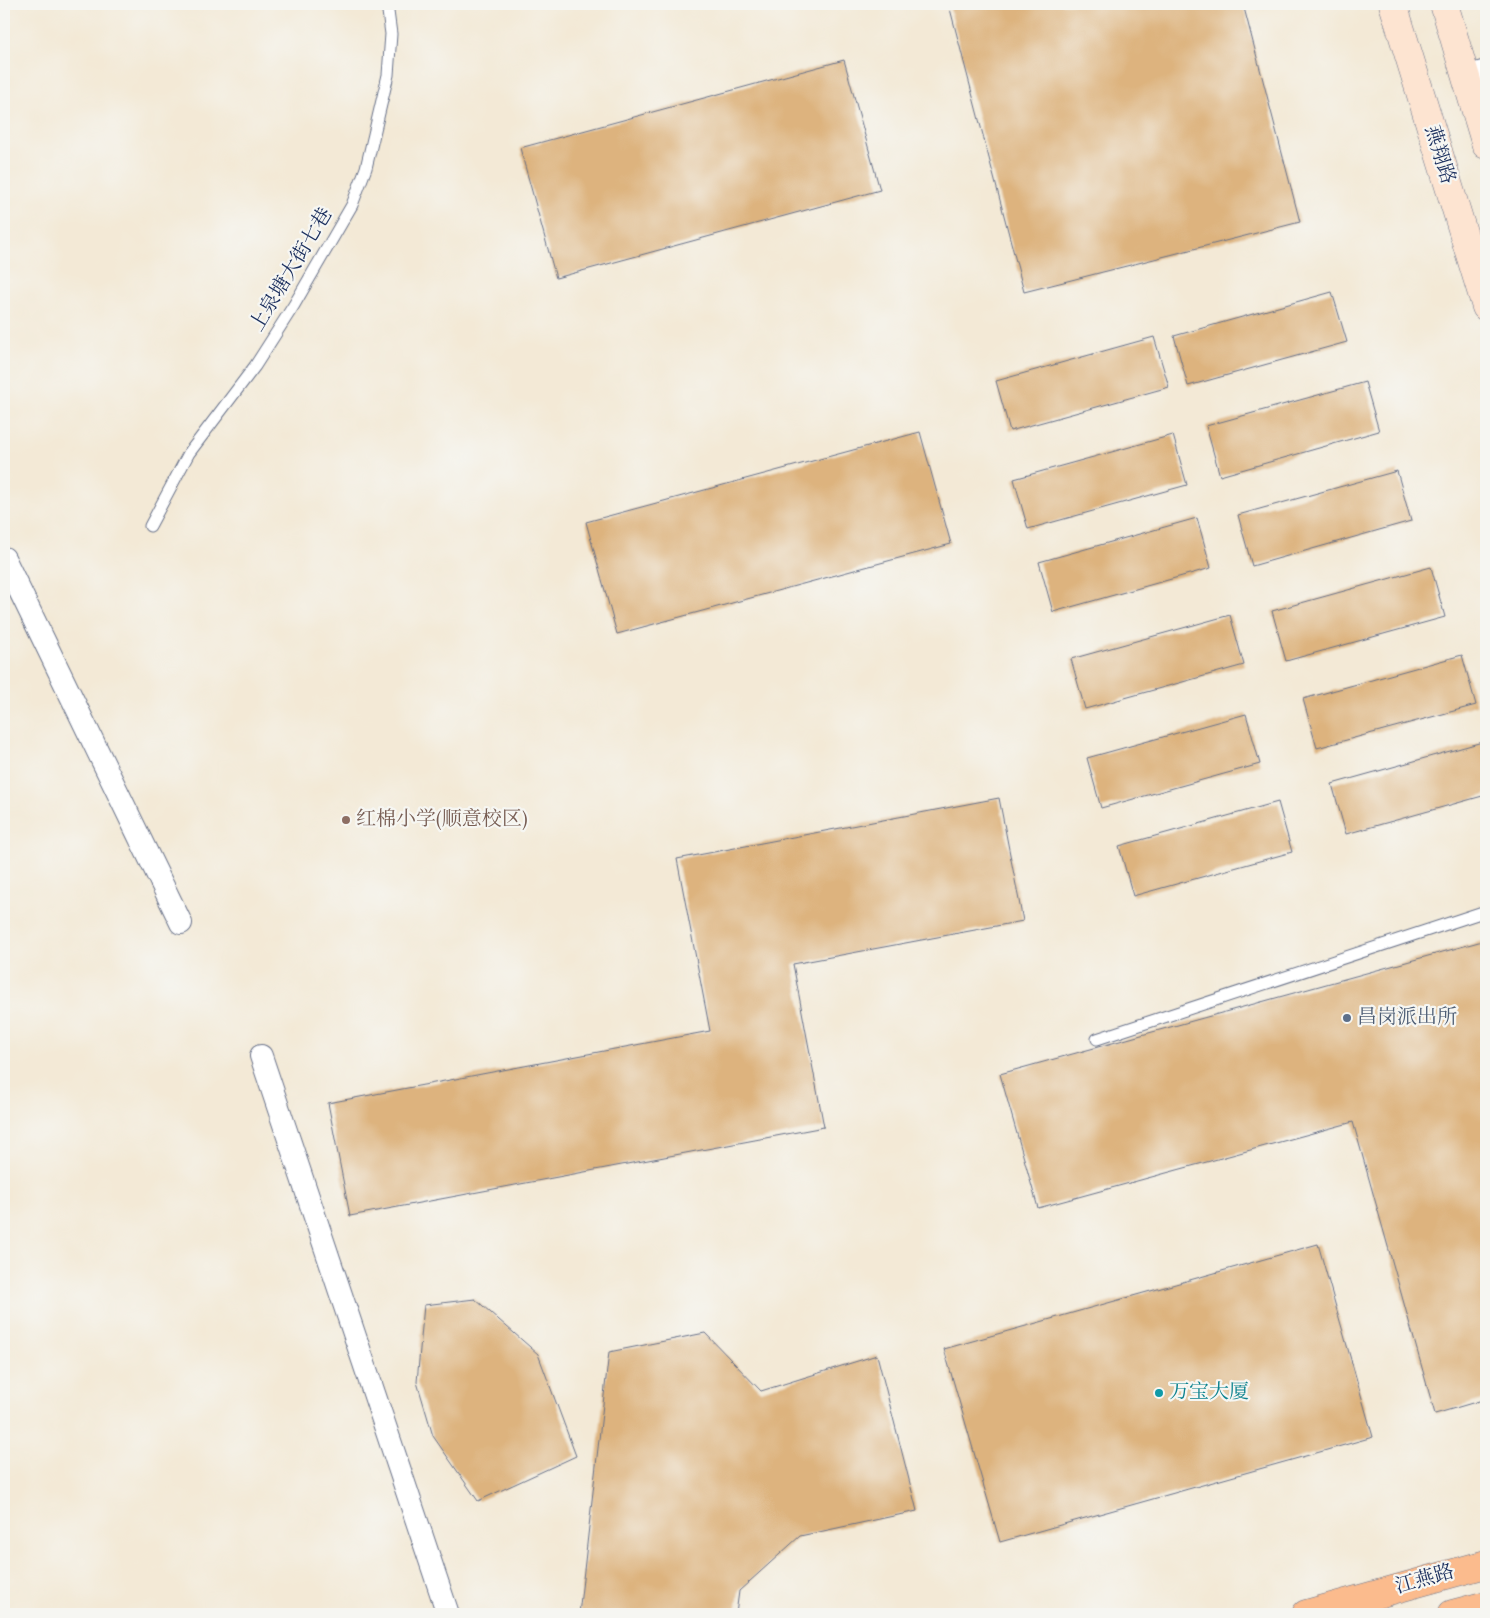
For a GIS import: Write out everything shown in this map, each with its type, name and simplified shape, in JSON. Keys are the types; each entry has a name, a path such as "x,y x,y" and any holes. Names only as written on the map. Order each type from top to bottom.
{"main road":[{"name":"燕翔路","path":"1392,4 1486,307"},
{"path":"1444,4 1476,74 1486,145"},
{"name":"江燕路","path":"1306,1614 1486,1564"},
{"name":"江燕路","path":"1452,1614 1486,1604"}],"street":[{"path":"4,558 181,923"},
{"path":"261,1056 448,1614"}],"lane":[{"name":"上泉塘大街七巷","path":"150,526 189,453 255,366 294,305 352,205 366,168 388,74 390,34 387,4"},
{"path":"1097,1039 1486,912"}],"building":[{"path":"1243,4 1300,222 1024,292 949,5"},
{"path":"844,60 880,190 556,278 520,148"},
{"path":"1332,292 1347,342 1188,386 1174,336"},
{"path":"1154,337 1169,387 1010,431 996,381"},
{"path":"1365,382 1379,431 1220,476 1206,426"},
{"path":"920,432 951,544 617,634 586,522"},
{"path":"1173,435 1187,485 1028,529 1014,479"},
{"path":"1397,471 1411,521 1252,566 1238,515"},
{"path":"1197,518 1211,568 1053,612 1039,562"},
{"path":"1431,567 1445,617 1286,661 1272,611"},
{"path":"1230,615 1244,665 1085,709 1071,659"},
{"path":"1462,655 1476,705 1317,748 1303,699"},
{"path":"1246,714 1260,764 1101,808 1087,758"},
{"path":"1486,741 1486,795 1346,834 1332,784"},
{"path":"999,798 1023,921 793,964 824,1127 350,1216 328,1103 710,1031 677,859"},
{"path":"1278,802 1292,852 1133,896 1119,846"},
{"path":"1486,940 1486,1399 1435,1414 1353,1122 1038,1208 1000,1074"},
{"name":"万宝大厦","path":"1318,1244 1373,1437 1000,1542 944,1349"},
{"path":"475,1299 538,1354 576,1456 478,1501 433,1436 417,1382 424,1305"},
{"path":"705,1333 761,1391 877,1355 917,1511 800,1536 739,1591 736,1614 579,1614 609,1352"}],"place":[{"name":"红棉小学(顺意校区)","path":"346,820"},
{"name":"昌岗派出所","path":"1347,1018"},
{"name":"万宝大厦","path":"1159,1393"}]}
